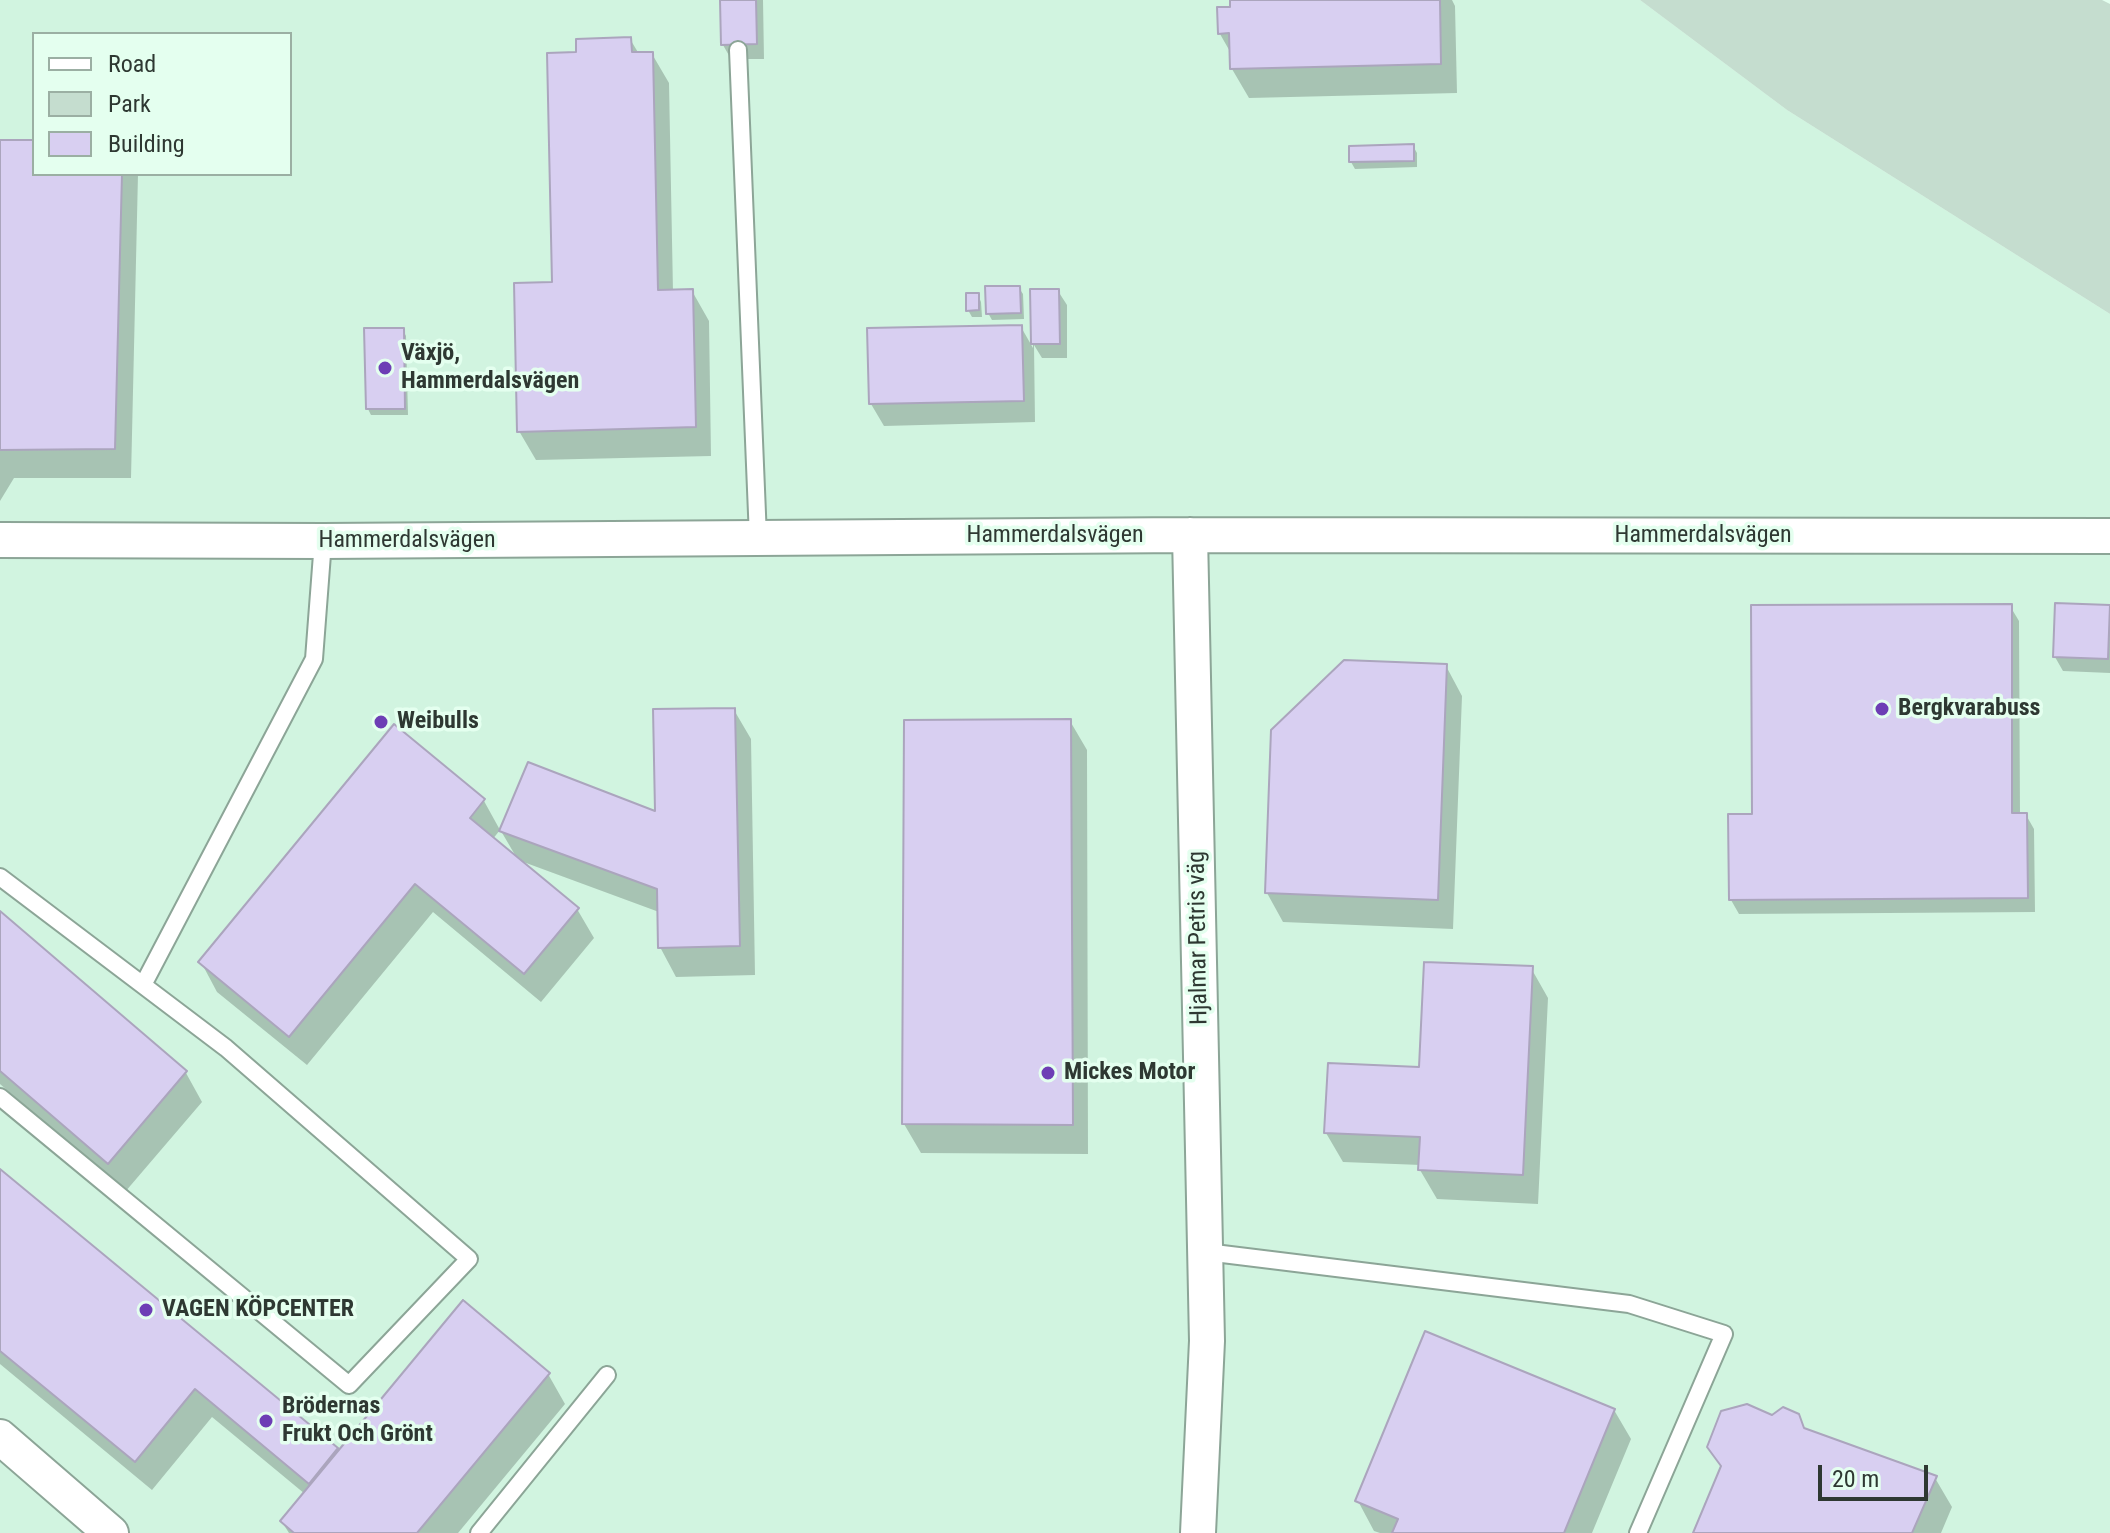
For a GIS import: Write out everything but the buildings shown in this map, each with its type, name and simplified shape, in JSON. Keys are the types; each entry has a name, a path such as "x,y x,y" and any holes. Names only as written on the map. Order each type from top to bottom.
{"street":[{"name":"Hammerdalsvägen","path":"0,540 1190,535 2110,536"},
{"name":"Hjalmar Petris väg","path":"1190,535 1207,1341 1198,1533"},
{"path":"0,1437 111,1533"}],"lane":[{"path":"738,50 758,538"},
{"path":"143,985 314,659 323,541"},
{"path":"0,877 226,1048 469,1259 349,1385 0,1097"},
{"path":"1206,1252 1629,1304 1724,1334 1638,1533"},
{"path":"479,1533 607,1375"}],"shaded area":[{"path":"0,0 1640,0 1787,110 2110,314 2110,1533 0,1533"}],"green space":[{"path":"1640,0 2102,0 2110,4 2110,314 1787,110"}],"place":[{"name":"Växjö, Hammerdalsvägen","path":"385,368"},
{"name":"Bergkvarabuss","path":"1882,709"},
{"name":"Weibulls","path":"381,722"},
{"name":"Mickes Motor","path":"1048,1073"},
{"name":"VAGEN KÖPCENTER","path":"146,1310"},
{"name":"Brödernas Frukt Och Grönt","path":"266,1421"}]}
